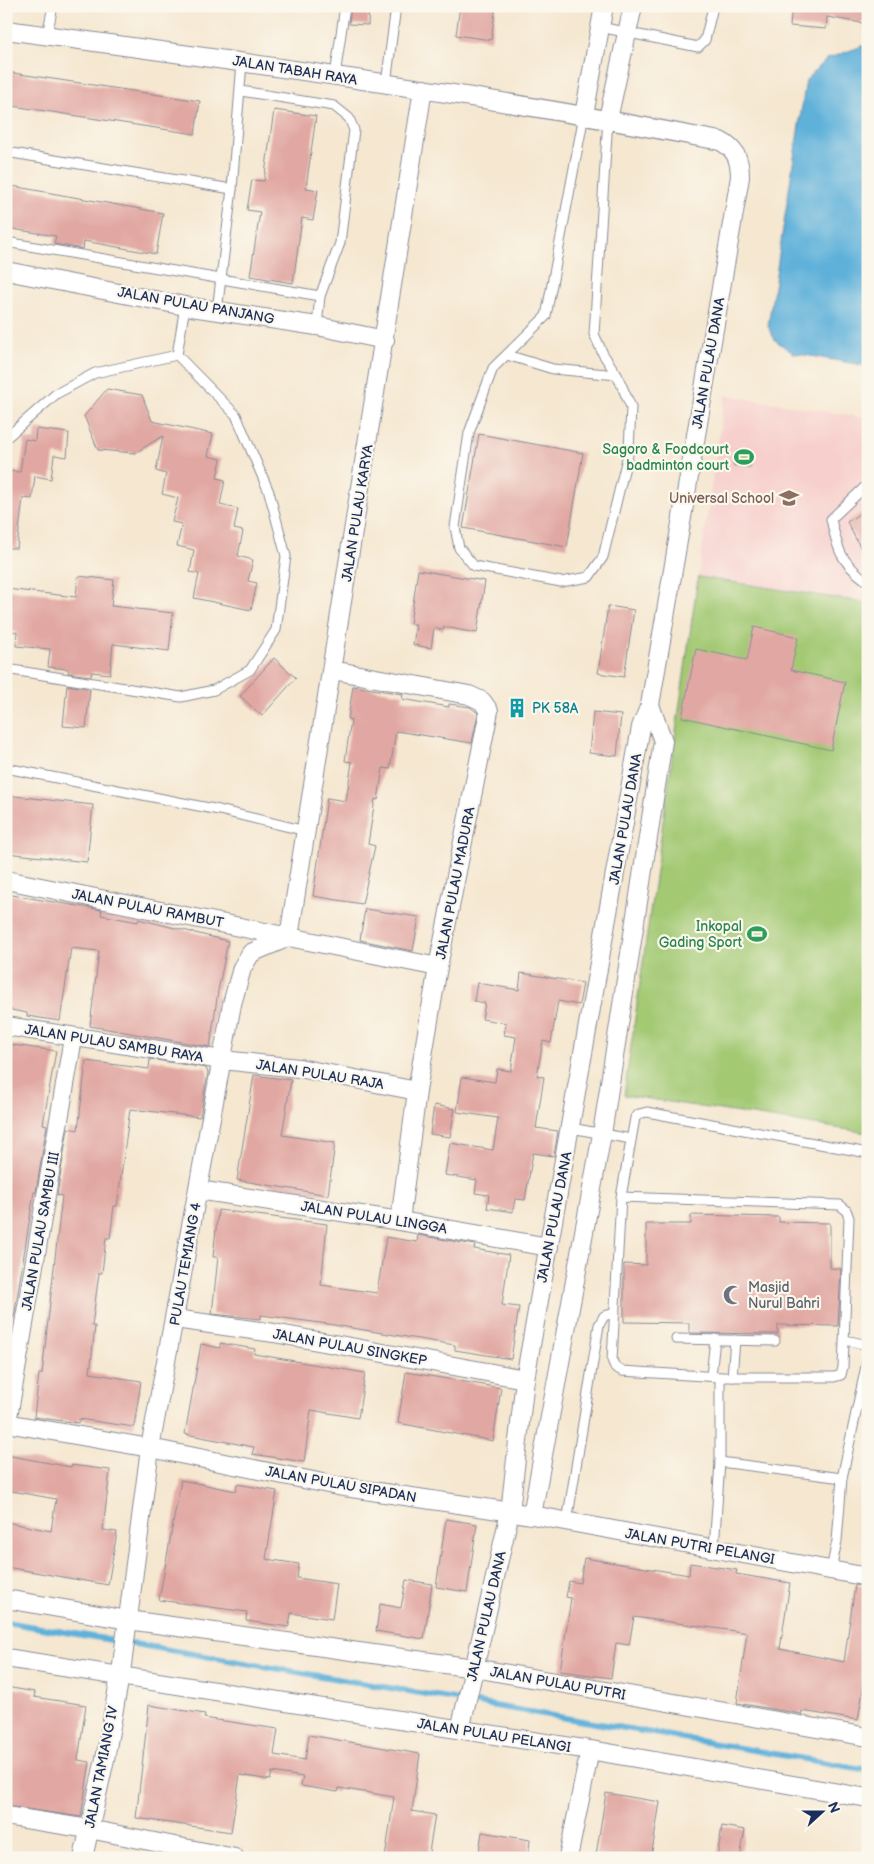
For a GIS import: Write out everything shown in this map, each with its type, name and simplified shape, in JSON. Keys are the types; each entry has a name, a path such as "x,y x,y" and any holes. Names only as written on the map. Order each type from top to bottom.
{"street":[{"path":"585,110 604,6"},
{"path":"610,114 633,6"},
{"name":"JALAN TABAH RAYA","path":"6,30 48,30 242,62 335,73 424,89 585,110"},
{"name":"JALAN PULAU KARYA","path":"289,937 424,89"},
{"name":"JALAN PULAU DANA","path":"461,1723 510,1512 525,1379 642,727 650,705 740,166 737,154 730,146 720,141 610,114 585,110"},
{"name":"JALAN PULAU PANJANG","path":"6,271 184,306 317,326 385,340"},
{"name":"JALAN PULAU MADURA","path":"332,670 469,695 482,701 489,711 438,967 417,1091 400,1221"},
{"name":"JALAN PULAU DANA","path":"532,1515 602,1134 663,741 650,705"},
{"name":"JALAN PULAU RAMBUT","path":"6,880 438,967"},
{"name":"PULAU TEMIANG 4","path":"127,1625 150,1448 232,1004 242,968 252,953 289,937"},
{"name":"JALAN PULAU SAMBU RAYA","path":"6,1026 222,1060"},
{"name":"JALAN PULAU SAMBU III","path":"6,1423 13,1347 73,1038"},
{"name":"JALAN PULAU RAJA","path":"222,1060 299,1068 417,1091"},
{"name":"JALAN PULAU LINGGA","path":"198,1190 400,1221 549,1247"},
{"name":"JALAN PULAU SINGKEP","path":"174,1319 284,1335 525,1379"},
{"name":"JALAN PULAU SIPADAN","path":"6,1423 150,1448 338,1486 532,1515"},
{"name":"JALAN PUTRI PELANGI","path":"532,1515 868,1577"},
{"name":"JALAN PULAU PUTRI","path":"6,1599 127,1625 868,1737"},
{"name":"JALAN TAMIANG IV","path":"82,1858 105,1759 127,1625"},
{"name":"JALAN PULAU PELANGI","path":"6,1658 120,1671 461,1723 590,1750 868,1798"},
{"path":"568,1858 590,1750"},
{"path":"6,1816 89,1829 235,1858"}],"lane":[{"path":"48,30 53,6"},
{"path":"335,73 345,6"},
{"path":"386,81 396,6"},
{"path":"600,27 698,47 705,40 712,11"},
{"path":"217,311 232,189 242,62"},
{"path":"241,91 334,106 349,118 354,130 340,243 320,296 317,326"},
{"path":"585,110 546,316 493,368 469,433 455,528 459,548 474,566 561,582 589,577 603,557 629,450 630,407 617,375 603,354 594,334 610,114"},
{"path":"6,152 232,189"},
{"path":"6,242 320,296"},
{"path":"177,355 184,306"},
{"path":"6,438 56,394 95,373 177,355"},
{"path":"6,670 181,697 214,690 250,670 276,630 286,556 269,492 236,415 177,355"},
{"path":"506,355 553,369 617,375"},
{"path":"868,484 831,520 837,547 849,568 868,582"},
{"path":"6,768 218,810 306,831"},
{"path":"621,1197 840,1205 846,1210 849,1218 845,1340 841,1375 834,1378 732,1377 622,1371 615,1367 612,1360 621,1197 635,1118 639,1114 646,1112 868,1153"},
{"path":"571,1128 631,1139"},
{"path":"567,1522 599,1325 604,1316 615,1312"},
{"path":"676,1339 775,1342"},
{"path":"714,1549 720,1462 715,1376 716,1339"},
{"path":"732,1377 735,1340"},
{"path":"845,1340 868,1345"},
{"path":"831,1570 837,1541 842,1478 868,1357"},
{"path":"720,1462 842,1478"}],"shaded area":[{"name":"Universal School","path":"725,395 868,418 868,603 698,577"}],"green space":[{"name":"Sagoro & Foodcourt badminton court","path":"736,448 754,451 753,465 733,463"},
{"name":"Inkopal Gading Sport","path":"698,577 868,603 868,1133 624,1095"}],"water":[{"path":"868,44 868,366 793,353 775,340 768,326 806,80 827,59"}],"building":[{"path":"351,6 369,6 368,25 349,24"},
{"path":"460,6 496,6 491,40 456,35"},
{"path":"792,6 868,6 868,24 827,17 826,29 790,26"},
{"path":"6,72 200,101 195,134 6,105"},
{"path":"274,110 316,116 306,188 318,190 313,220 302,218 293,283 250,276 260,212 247,210 252,180 264,181"},
{"path":"6,185 163,213 156,254 84,241 83,249 54,244 56,236 6,228"},
{"path":"107,389 142,395 152,421 213,434 208,456 221,459 217,478 225,480 220,505 238,509 234,529 243,531 238,556 253,560 248,581 257,583 251,610 194,598 199,574 190,572 194,550 177,546 182,524 172,522 178,498 162,494 166,474 156,471 163,436 135,453 98,450 84,416"},
{"path":"36,429 69,433 67,457 54,455 51,479 35,476 32,499 23,498 17,548 6,548 6,471 20,472 25,439 35,441"},
{"path":"479,434 583,453 567,547 463,528"},
{"path":"868,508 868,562 847,522"},
{"path":"418,570 485,581 477,633 444,627 443,630 434,628 431,648 413,645 416,625 410,624"},
{"path":"78,576 114,580 111,606 173,613 169,651 113,644 110,674 92,672 91,676 68,673 69,669 48,667 50,649 16,646 17,632 6,630 6,589 76,597"},
{"path":"608,606 634,610 624,677 598,673"},
{"path":"754,627 798,637 791,670 845,682 831,750 682,717 696,649 747,660"},
{"path":"274,658 296,678 262,716 240,696"},
{"path":"67,685 90,689 86,728 63,726"},
{"path":"353,686 403,694 402,699 449,707 449,704 470,707 478,713 472,743 396,731 390,769 383,768 378,800 375,799 368,844 375,846 362,904 313,896 327,798 346,801 352,762 345,761 351,720 348,719"},
{"path":"593,712 621,715 617,756 589,753"},
{"path":"6,795 93,805 87,862 6,853"},
{"path":"6,894 102,910 101,915 138,922 138,919 228,941 210,1047 90,1026 99,951 71,948 60,1021 27,1016 27,1013 6,1009"},
{"path":"365,909 419,917 413,951 360,940"},
{"path":"521,973 583,983 579,1005 558,1001 551,1043 543,1041 537,1076 544,1077 536,1128 558,1131 554,1156 533,1153 525,1200 515,1199 513,1212 487,1208 489,1195 475,1193 477,1180 445,1175 450,1143 493,1150 498,1118 457,1112 462,1077 495,1082 497,1069 511,1071 516,1037 504,1035 506,1023 482,1019 485,1003 474,1001 477,983 519,990"},
{"path":"6,1044 56,1051 43,1124 47,1125 14,1317 6,1317"},
{"path":"150,1059 206,1068 208,1073 200,1117 130,1109 117,1206 114,1206 110,1238 106,1238 102,1273 99,1273 92,1326 95,1326 90,1373 141,1381 134,1427 79,1419 78,1423 34,1417 39,1374 42,1374 62,1196 57,1195 68,1128 78,1130 86,1061 149,1069"},
{"path":"254,1075 291,1080 282,1135 335,1143 328,1195 237,1180"},
{"path":"434,1105 455,1109 450,1137 430,1134"},
{"path":"218,1210 327,1224 321,1285 377,1293 386,1237 417,1242 418,1235 475,1245 474,1249 509,1255 502,1305 519,1307 511,1359 455,1350 455,1345 328,1324 261,1315 261,1319 212,1314 218,1257 213,1257"},
{"name":"Masjid Nurul Bahri","path":"691,1215 779,1217 779,1222 830,1223 830,1268 841,1269 838,1326 778,1325 778,1334 689,1333 689,1323 624,1322 624,1264 646,1265 646,1224 691,1224"},
{"path":"220,1343 255,1349 254,1354 365,1373 358,1418 311,1410 304,1462 252,1454 254,1447 185,1434 201,1344 220,1348"},
{"path":"406,1372 501,1388 493,1441 398,1423"},
{"path":"6,1455 71,1467 71,1465 110,1470 103,1530 117,1532 108,1585 6,1567 6,1522 51,1531 56,1499 6,1490"},
{"path":"181,1480 236,1491 237,1484 277,1491 266,1559 299,1564 297,1578 337,1584 332,1619 291,1613 289,1627 246,1621 247,1612 159,1600"},
{"path":"446,1519 477,1524 467,1592 436,1587"},
{"path":"584,1558 689,1575 690,1563 737,1570 736,1574 790,1583 780,1649 844,1662 855,1585 868,1587 868,1660 858,1720 802,1711 801,1714 737,1703 747,1633 735,1631 634,1617 629,1645 616,1643 611,1678 560,1671 571,1598 566,1597 569,1581 580,1583"},
{"path":"406,1580 432,1584 424,1639 376,1631 380,1604 401,1608"},
{"path":"6,1687 35,1692 34,1697 86,1705 78,1760 90,1762 81,1817 6,1806 6,1762 11,1729 6,1728"},
{"path":"149,1705 205,1714 204,1718 278,1729 274,1755 305,1760 309,1735 420,1754 412,1811 435,1815 428,1858 385,1858 394,1797 339,1788 338,1792 301,1786 303,1777 272,1772 270,1780 240,1775 231,1832 136,1818"},
{"path":"606,1793 660,1802 651,1858 612,1858 596,1855"},
{"path":"722,1826 745,1830 740,1858 717,1858"},
{"path":"482,1832 530,1840 528,1858 478,1858"}],"waterway":[{"path":"6,1622 868,1770"}],"place":[{"name":"Sagoro & Foodcourt badminton court","path":"744,457"},
{"name":"Universal School","path":"789,498"},
{"name":"PK 58A","path":"517,708"},
{"name":"Inkopal Gading Sport","path":"757,934"},
{"name":"Masjid Nurul Bahri","path":"733,1295"}]}
